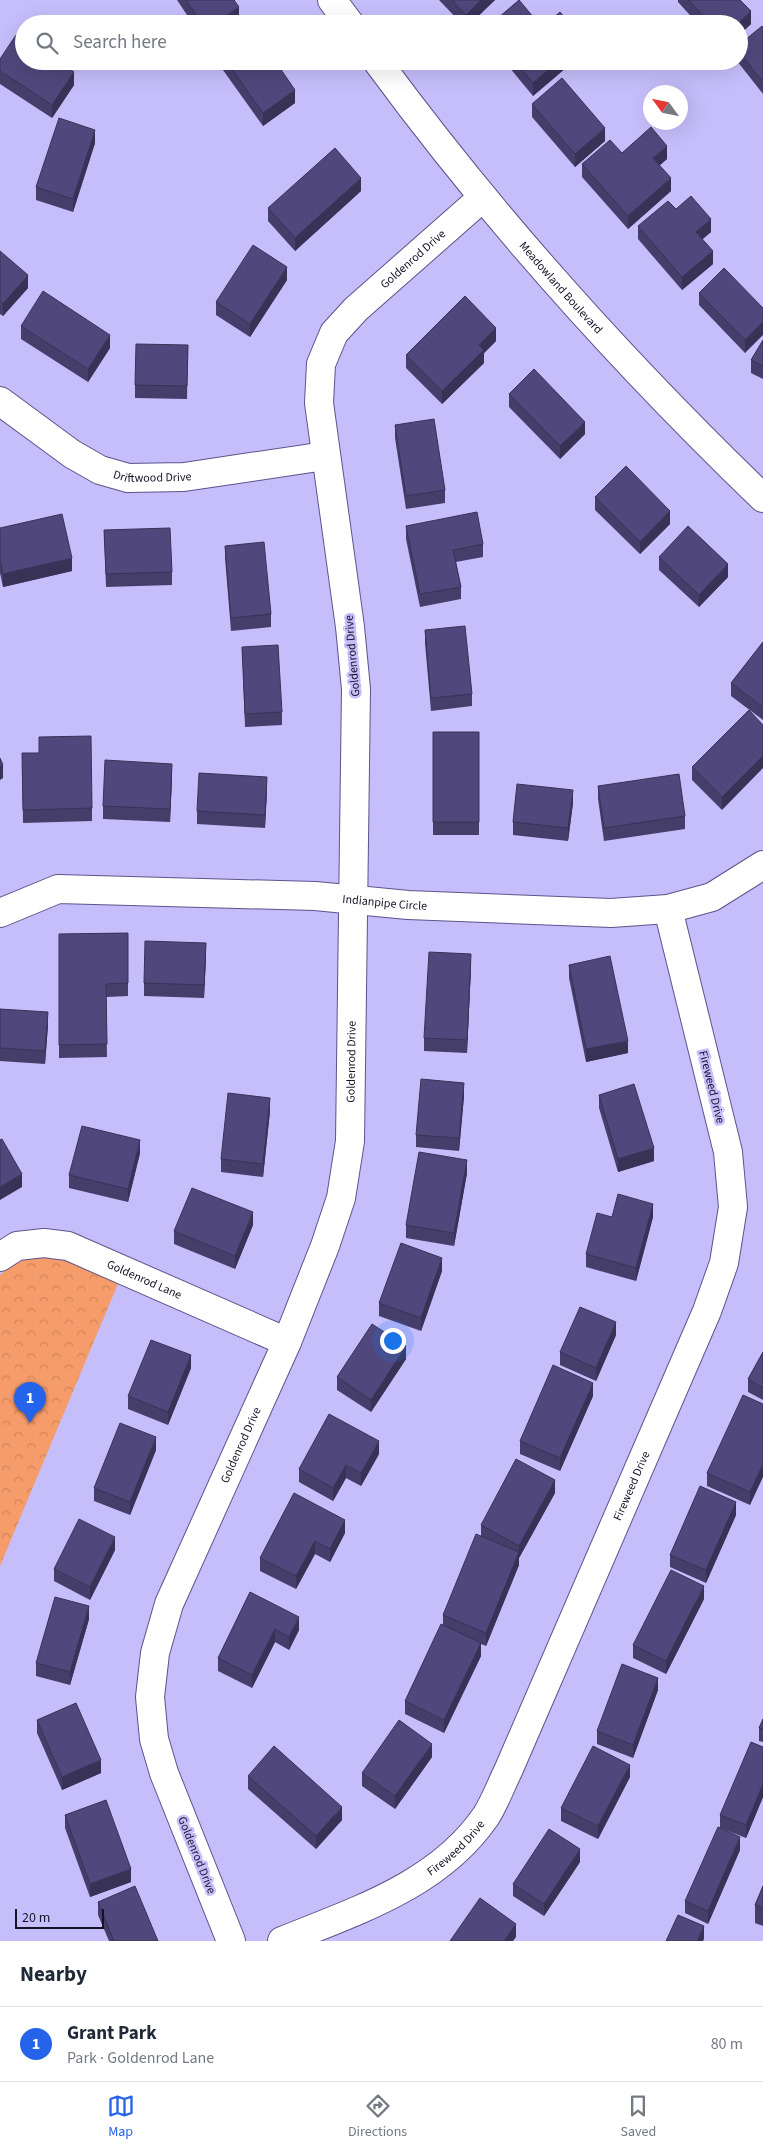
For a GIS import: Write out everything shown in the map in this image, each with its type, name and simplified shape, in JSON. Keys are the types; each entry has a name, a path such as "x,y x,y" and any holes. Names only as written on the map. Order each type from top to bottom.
{"street":[{"path":"332,0 343,15"},
{"name":"Meadowland Boulevard","path":"384,70 482,198 580,311 640,375 763,498"},
{"name":"Goldenrod Drive","path":"231,1941 164,1774 154,1739 150,1698 155,1653 169,1604 287,1342 324,1246 340,1198 350,1141 356,689 350,627 319,403 321,364 334,334 356,309 482,198"},
{"name":"Driftwood Drive","path":"0,401 72,454 100,470 128,478 184,477 325,456"},
{"name":"Indianpipe Circle","path":"0,913 58,889 315,896 408,905 611,913 668,908 712,897 763,865"},
{"name":"Fireweed Drive","path":"282,1941 382,1900 422,1877 459,1849 487,1814 508,1771 707,1311 724,1263 733,1207 728,1152 668,908"},
{"name":"Goldenrod Lane","path":"0,1257 17,1246 44,1243 68,1246 287,1342"}],"green space":[{"path":"22,1255 64,1257 120,1279 0,1566 0,1275"}],"building":[{"path":"186,0 234,0 239,7 228,15 196,15"},
{"path":"452,0 481,0 466,15"},
{"path":"519,0 532,15 502,15"},
{"path":"688,0 740,0 751,11 747,15 702,15"},
{"path":"763,27 763,82 748,63 748,38"},
{"path":"15,36 15,70 71,70 74,72 52,105 0,71 0,59"},
{"path":"232,70 281,70 295,90 263,113"},
{"path":"522,70 548,70 533,83"},
{"path":"562,78 605,128 575,154 532,104"},
{"path":"59,118 95,130 73,199 36,187"},
{"path":"648,130 654,130 667,146 653,158 671,178 628,216 582,164 610,140 622,153"},
{"path":"335,148 361,178 295,238 268,208"},
{"path":"691,196 711,219 696,232 713,251 682,277 638,226 668,201 676,209"},
{"path":"253,245 287,267 250,324 216,302"},
{"path":"0,251 28,275 3,304 0,301"},
{"path":"724,268 763,308 763,322 745,340 699,293"},
{"path":"43,291 110,335 88,369 21,326"},
{"path":"465,296 496,328 479,345 484,350 442,391 406,355"},
{"path":"763,340 763,366 751,360"},
{"path":"136,344 188,345 187,386 135,385"},
{"path":"534,369 585,422 560,446 509,394"},
{"path":"434,419 445,490 406,496 395,425"},
{"path":"626,466 670,511 640,542 595,497"},
{"path":"477,512 483,544 453,550 461,587 420,594 406,526"},
{"path":"62,514 72,558 3,574 0,560 0,528"},
{"path":"688,526 728,564 699,595 659,557"},
{"path":"170,528 172,572 106,574 104,530"},
{"path":"264,542 271,614 231,618 225,546"},
{"path":"465,626 472,694 431,698 425,630"},
{"path":"763,642 763,707 731,683"},
{"path":"278,645 282,712 245,714 242,647"},
{"path":"749,710 763,725 763,756 722,797 692,767"},
{"path":"433,732 479,732 479,822 433,822"},
{"path":"91,736 92,808 23,810 22,753 39,753 39,737"},
{"path":"105,760 172,764 170,809 103,806"},
{"path":"199,773 267,777 265,815 197,811"},
{"path":"679,774 685,816 604,828 598,786"},
{"path":"517,784 573,790 568,828 513,822"},
{"path":"128,933 128,983 106,984 107,1044 59,1045 59,934"},
{"path":"145,941 206,943 204,985 144,983"},
{"path":"429,952 471,954 467,1040 424,1038"},
{"path":"610,956 628,1041 586,1049 569,965"},
{"path":"0,1009 48,1012 45,1051 0,1048"},
{"path":"421,1079 464,1083 459,1138 416,1135"},
{"path":"634,1084 654,1148 618,1159 599,1095"},
{"path":"228,1093 270,1098 263,1164 221,1159"},
{"path":"82,1126 140,1140 128,1189 69,1175"},
{"path":"2,1139 22,1174 0,1187 0,1140"},
{"path":"419,1152 467,1160 454,1233 406,1225"},
{"path":"192,1188 253,1212 235,1256 174,1231"},
{"path":"618,1194 653,1204 636,1268 586,1254 597,1213 612,1217"},
{"path":"401,1243 442,1258 421,1318 379,1303"},
{"path":"580,1307 616,1322 596,1368 560,1352"},
{"path":"372,1324 406,1346 371,1400 337,1377"},
{"path":"151,1340 191,1355 168,1412 128,1396"},
{"path":"763,1352 763,1388 748,1379"},
{"path":"553,1365 593,1383 560,1458 520,1441"},
{"path":"743,1395 763,1404 763,1464 750,1492 707,1473"},
{"path":"329,1414 379,1441 361,1473 346,1465 333,1488 299,1469"},
{"path":"120,1423 156,1437 130,1502 94,1488"},
{"path":"516,1459 555,1480 519,1546 481,1525"},
{"path":"700,1486 736,1502 706,1570 670,1555"},
{"path":"294,1493 345,1520 330,1549 315,1541 296,1576 260,1558"},
{"path":"79,1519 115,1537 90,1587 54,1569"},
{"path":"476,1534 519,1552 486,1633 443,1615"},
{"path":"671,1570 704,1586 666,1661 633,1645"},
{"path":"250,1592 299,1617 289,1637 275,1629 252,1675 218,1658"},
{"path":"55,1597 89,1606 70,1672 36,1663"},
{"path":"441,1624 481,1643 444,1720 405,1701"},
{"path":"622,1664 658,1678 633,1745 597,1731"},
{"path":"76,1703 101,1760 62,1777 37,1720"},
{"path":"763,1719 763,1729 759,1728"},
{"path":"399,1720 432,1744 395,1796 362,1773"},
{"path":"751,1742 763,1747 763,1784 746,1825 720,1815"},
{"path":"274,1746 342,1807 316,1836 248,1776"},
{"path":"593,1746 630,1765 598,1826 561,1808"},
{"path":"106,1800 131,1869 90,1884 65,1815"},
{"path":"718,1827 740,1837 708,1911 685,1901"},
{"path":"549,1829 580,1849 544,1904 513,1884"},
{"path":"135,1886 158,1941 114,1941 98,1902"},
{"path":"763,1886 763,1908 755,1905"},
{"path":"480,1898 516,1924 504,1941 450,1941"},
{"path":"678,1915 704,1926 697,1941 666,1941"}],"place":[{"name":"Grant Park","path":"30,1423"}]}
